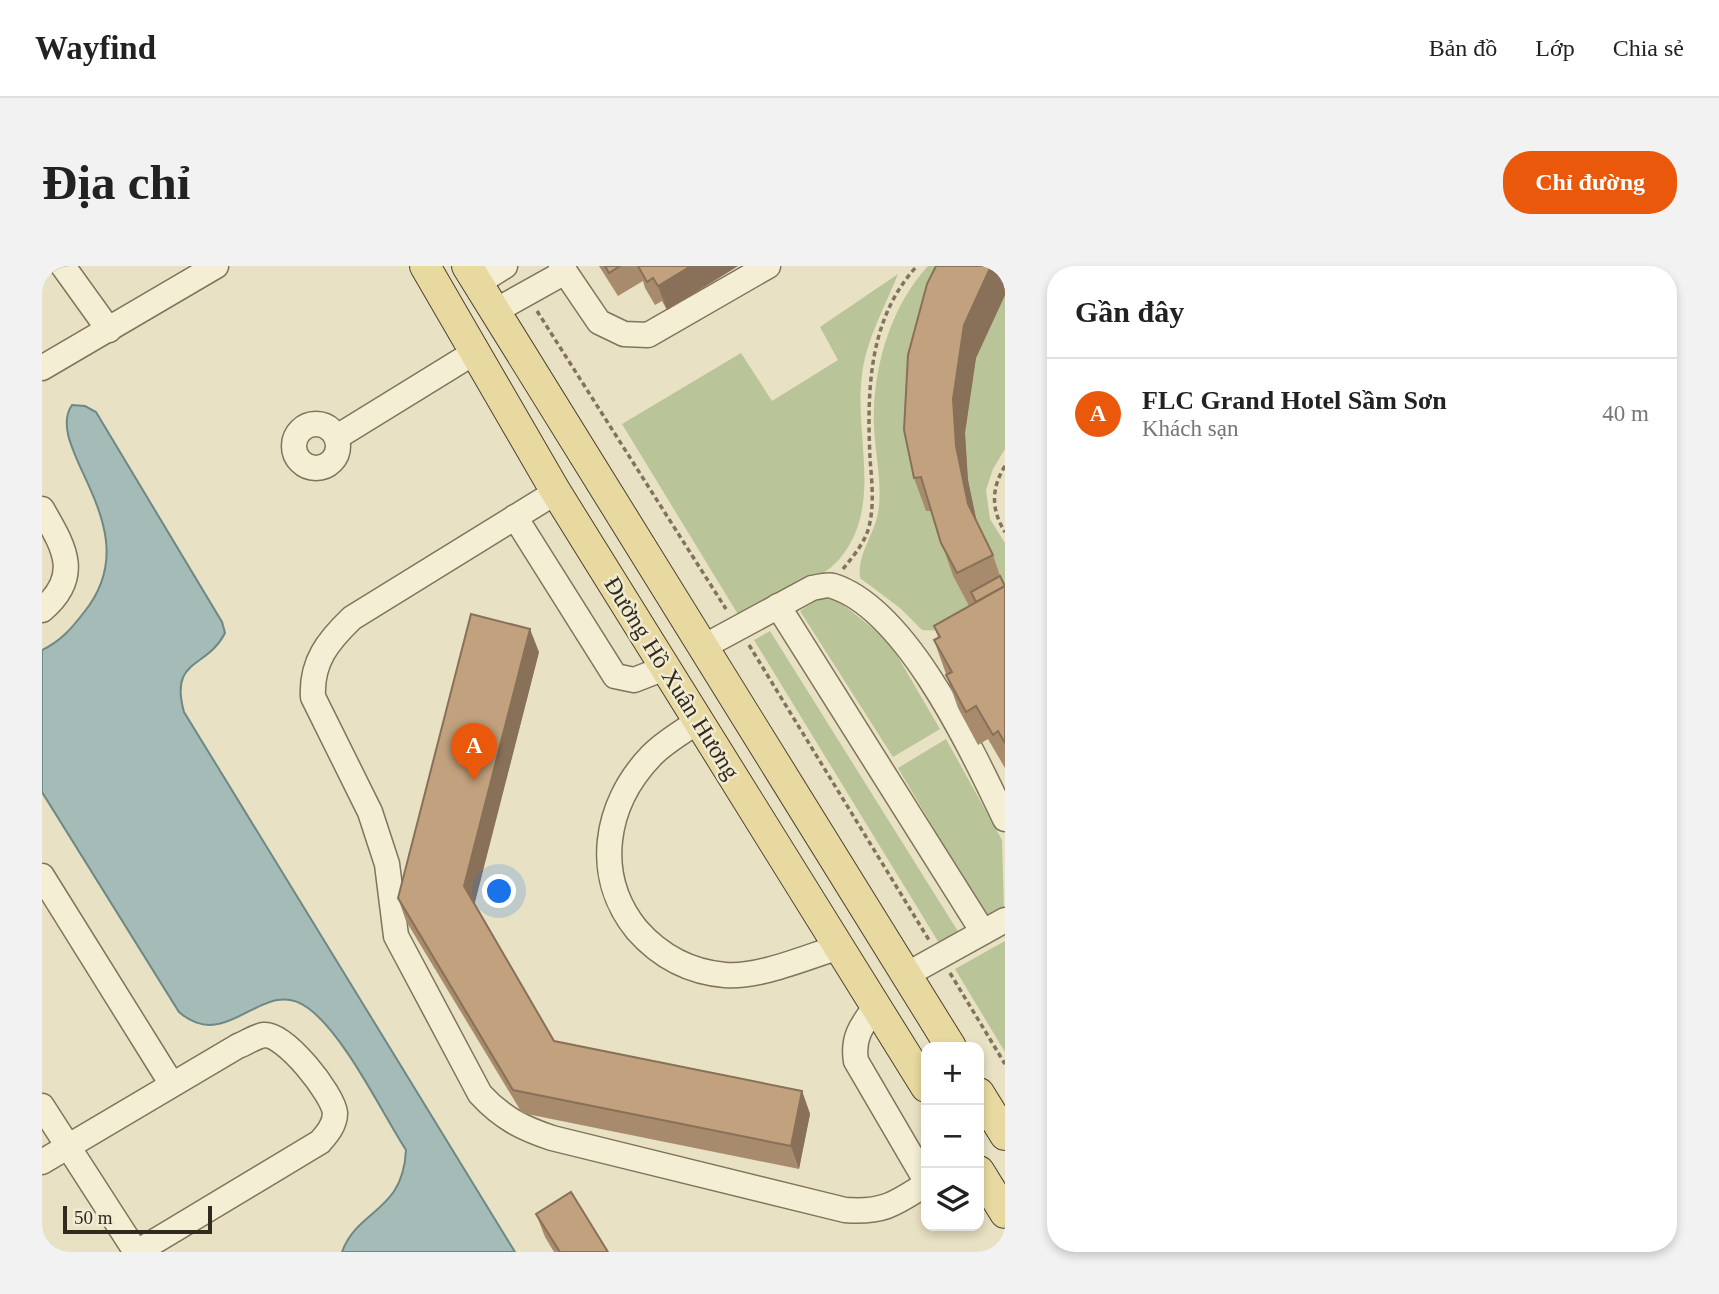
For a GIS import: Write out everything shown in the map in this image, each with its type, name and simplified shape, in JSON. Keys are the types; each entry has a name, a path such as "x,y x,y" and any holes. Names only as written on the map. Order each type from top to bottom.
{"main road":[{"name":"Đường Hồ Xuân Hương","path":"425,266 556,492 921,1079"},
{"name":"Đường Hồ Xuân Hương","path":"472,274 948,1042"},
{"path":"984,1101 1005,1135"},
{"path":"984,1179 1005,1213"}],"street":[{"path":"63,266 109,330"},
{"path":"42,368 216,266"},
{"path":"472,274 505,266"},
{"path":"495,311 563,269 600,322 624,334 648,335 768,266"},
{"path":"337,436 475,352"},
{"path":"556,492 352,618 331,638 312,678 313,697 370,812 387,864 396,936 480,1094 498,1114 518,1126 552,1138 845,1210 870,1212 890,1207 921,1186"},
{"path":"42,509 66,551 65,572 57,591 42,610"},
{"path":"515,517 615,676 634,680 665,668"},
{"path":"703,647 812,588 831,585 878,616 904,641 962,730 1005,819"},
{"path":"778,606 983,933"},
{"path":"698,721 652,754 624,794 611,826 610,874 614,896 627,917 661,952 682,965 705,972 729,975 756,971 839,947"},
{"path":"42,876 171,1083"},
{"path":"906,975 1005,920"},
{"path":"876,1006 858,1032 854,1045 856,1061 921,1174"},
{"path":"42,1106 67,1146 137,1252 320,1142 332,1127 335,1113 326,1093 290,1047 275,1037 263,1035 171,1083 67,1146 42,1162"}],"path":[{"path":"831,585 867,533 872,497 869,376 882,327 905,279 917,266"},
{"path":"526,294 738,628 1005,1064"},
{"path":"1005,466 996,480 993,499 998,521 1005,532"}],"green space":[{"path":"928,266 962,266 926,511 933,510 953,576 969,606 975,604 944,631 922,630 900,608 860,578 861,559 875,525 879,506 874,421 878,370 896,314"},
{"path":"898,274 864,362 861,398 864,493 854,537 833,566 794,590 739,616 622,424 741,353 772,401 838,360 820,327"},
{"path":"1005,294 1005,449 993,469 986,490 990,519 1005,543 1005,589 980,537 968,480 965,433 976,358"},
{"path":"828,593 888,640 940,729 893,757 800,611"},
{"path":"770,631 959,933 939,943 754,640"},
{"path":"946,739 1002,840 1004,912 988,920 898,768"},
{"path":"1005,941 1005,1052 955,969"}],"water":[{"path":"72,405 85,406 96,412 222,622 225,633 217,645 192,666 182,682 184,712 515,1252 342,1252 358,1226 389,1198 397,1186 403,1171 406,1150 348,1054 322,1020 308,1008 292,1000 276,1000 214,1025 197,1023 179,1012 42,792 42,650 66,634 85,611 102,580 107,550 102,521 71,444 67,423"}],"building":[{"path":"605,266 620,266 609,273"},
{"path":"638,266 691,266 658,286 653,278 647,282"},
{"path":"936,266 991,266 964,325 953,399 956,446 968,504 993,555 957,573 941,543 921,477 914,478 904,430 908,355 927,284"},
{"path":"1000,576 1005,586 976,602 971,592"},
{"path":"1005,586 1005,743 998,731 993,735 976,706 966,712 946,675 952,672 934,640 940,637 934,626"},
{"path":"471,614 530,629 464,886 554,1041 802,1091 791,1146 513,1090 398,898"},
{"path":"571,1192 608,1252 560,1252 536,1214"}],"place":[{"name":"FLC Grand Hotel Sầm Sơn","path":"474,781"}]}
